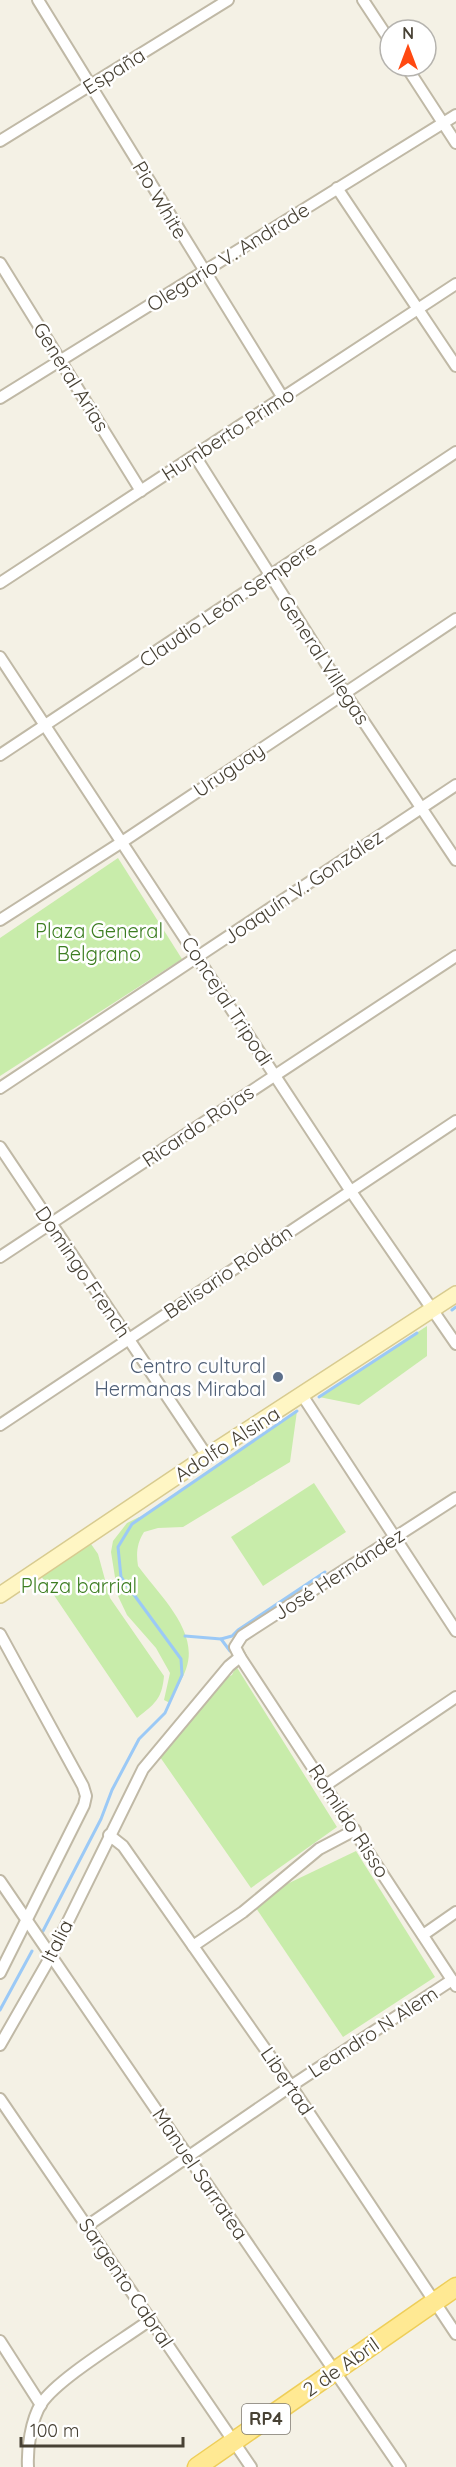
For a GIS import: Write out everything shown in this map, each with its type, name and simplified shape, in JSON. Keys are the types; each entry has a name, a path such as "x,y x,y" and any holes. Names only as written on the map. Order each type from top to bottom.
{"main road":[{"name":"2 de Abril","path":"197,2467 456,2287"}],"street":[{"name":"Pio White","path":"38,0 283,398"},
{"name":"España","path":"0,141 228,0"},
{"path":"363,0 378,23"},
{"path":"414,78 456,143"},
{"name":"Olegario V. Andrade","path":"0,398 456,115"},
{"path":"337,188 456,366"},
{"name":"General Arias","path":"0,263 141,491"},
{"name":"Humberto Primo","path":"0,583 456,284"},
{"name":"Claudio León Sempere","path":"0,755 456,452"},
{"name":"General Villegas","path":"195,456 344,693 456,860"},
{"name":"Uruguay","path":"0,920 122,842 456,619"},
{"name":"Concejal Tripodi","path":"0,657 350,1190 456,1344"},
{"name":"Joaquín V. González","path":"0,1089 456,785"},
{"name":"Ricardo Rojas","path":"0,1257 456,956"},
{"name":"Belisario Roldán","path":"0,1425 456,1121"},
{"name":"Domingo French","path":"0,1147 207,1456"},
{"name":"Adolfo Alsina","path":"0,1595 207,1456 456,1294"},
{"path":"302,1395 456,1631"},
{"name":"José Hernández","path":"240,1657 235,1647 242,1636 456,1498"},
{"name":"Italia","path":"0,1634 83,1786 86,1796 84,1805 0,1973"},
{"name":"Romildo Risso","path":"240,1657 454,1983"},
{"name":"Italia","path":"0,2045 143,1769 222,1674 240,1657"},
{"path":"326,1785 456,1697"},
{"path":"193,1946 243,1912 319,1849 355,1830"},
{"name":"Libertad","path":"109,1835 123,1846 291,2086 456,2334"},
{"name":"Manuel Sarratea","path":"0,1881 400,2467"},
{"path":"423,1935 456,1912"},
{"name":"Leandro N Alem","path":"87,2226 291,2086 454,1983"},
{"name":"Sargento Cabral","path":"0,2099 251,2467"},
{"path":"28,2467 31,2439 40,2405 67,2379 150,2320"},
{"path":"0,2341 40,2405"}],"green space":[{"name":"Plaza General Belgrano","path":"118,858 182,959 0,1076 0,938"},
{"path":"427,1326 427,1356 359,1405 319,1397"},
{"path":"297,1411 290,1462 183,1527 158,1528 144,1532 140,1540 137,1552 138,1566 175,1614 187,1641 189,1655 186,1669 170,1703 164,1700 170,1673 156,1648 127,1615 118,1596 111,1552 113,1541 127,1523 139,1517 142,1518"},
{"path":"314,1483 346,1532 263,1586 231,1537"},
{"name":"Plaza barrial","path":"91,1544 98,1554 110,1598 164,1676 156,1701 137,1718 41,1576"},
{"path":"236,1666 337,1827 251,1888 160,1757 219,1681 232,1675"},
{"path":"356,1851 435,1977 343,2037 256,1908 287,1884"}],"waterway":[{"path":"452,1310 456,1307"},
{"path":"319,1397 417,1333"},
{"path":"43,1931 139,1739 165,1713 182,1675 181,1659 121,1577 118,1547 132,1524 297,1411"},
{"path":"221,1639 232,1636 325,1572"},
{"path":"185,1636 221,1639 230,1651"},
{"path":"0,2010 32,1951"}],"place":[{"name":"Centro cultural Hermanas Mirabal","path":"278,1377"}]}
